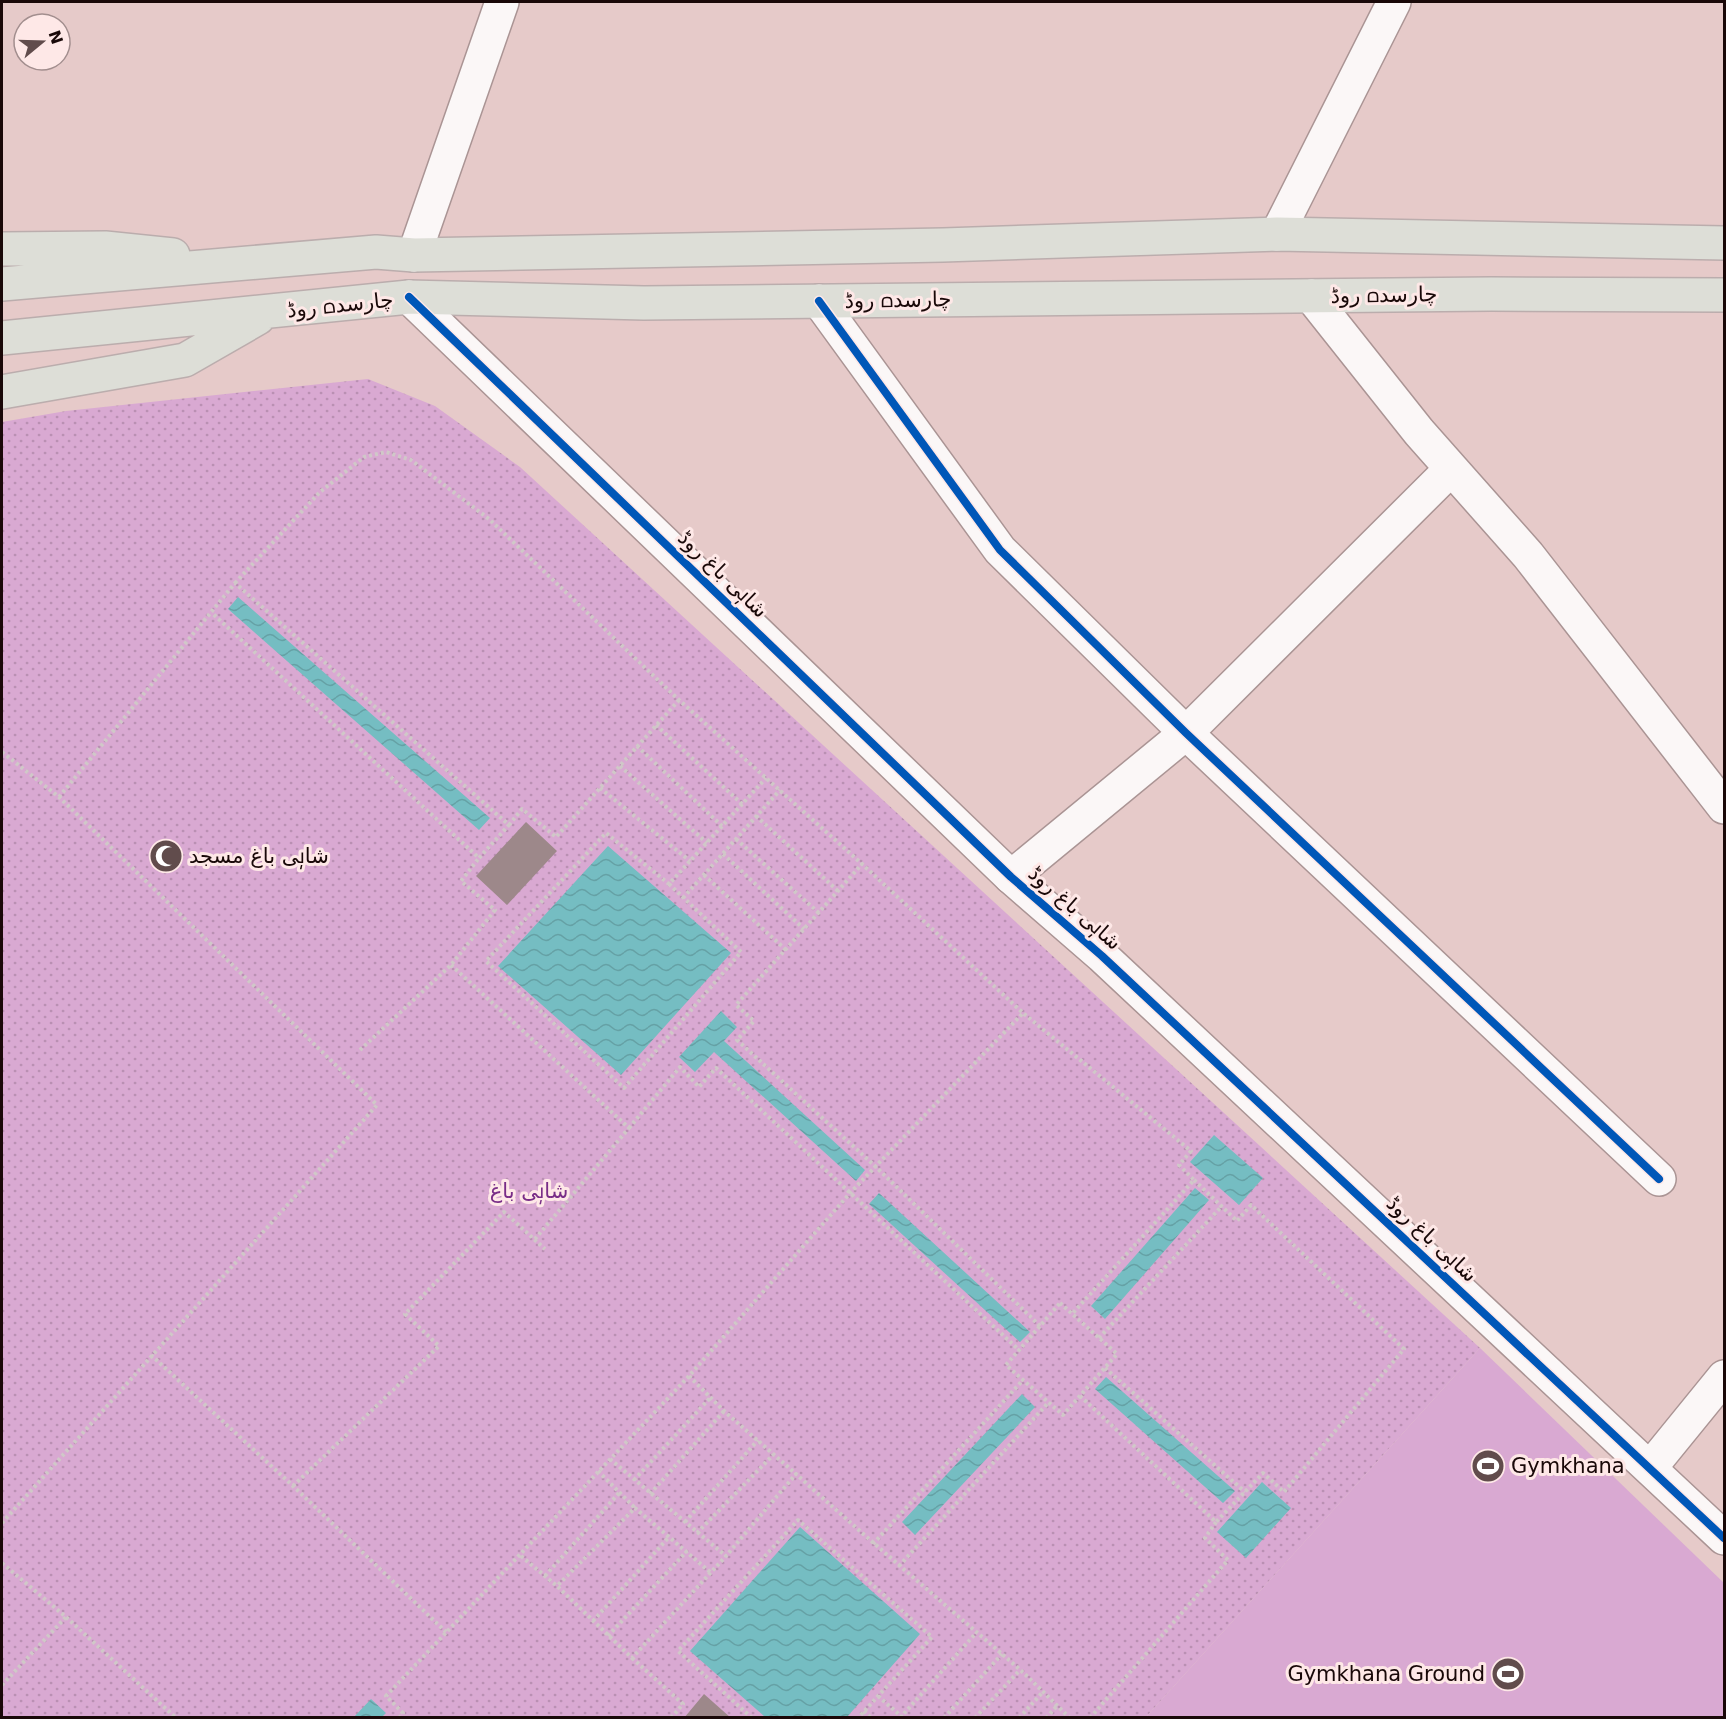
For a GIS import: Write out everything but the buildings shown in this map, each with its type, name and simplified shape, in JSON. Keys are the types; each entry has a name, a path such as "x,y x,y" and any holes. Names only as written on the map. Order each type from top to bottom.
{"main road":[{"path":"2,284 376,252 414,255 943,245 1277,234 1725,243"},
{"path":"2,249 105,248 253,263"},
{"path":"376,252 409,297"},
{"name":"چارسدہ روڈ","path":"2,338 409,297 644,303 1311,296 1725,295"},
{"path":"2,392 185,360 268,313"}],"street":[{"path":"414,255 502,2"},
{"path":"1277,234 1394,2"},
{"path":"1311,296 1419,432 1528,555 1725,807"},
{"name":"شاہی باغ روڈ","path":"409,297 1011,877 1102,956 1725,1538"},
{"path":"819,301 1000,550 1186,733 1659,1179"},
{"path":"1011,877 1186,733 1451,469"},
{"path":"1650,1468 1725,1377"}],"path":[{"path":"59,797 235,583 320,492 364,457 386,452 411,460 489,519 679,700 862,864 1023,1013 1191,1151 1179,1165 1237,1221 1251,1205 1404,1349 1284,1492 1263,1473 1216,1522 1205,1538 1228,1560 1090,1718"},
{"path":"235,583 509,825"},
{"path":"212,613 479,858"},
{"path":"360,1050 451,965 495,910 461,880 522,809 556,837 679,700"},
{"path":"656,725 742,804"},
{"path":"637,746 722,826"},
{"path":"2,752 59,797 377,1104 2,1523"},
{"path":"620,766 707,843"},
{"path":"669,884 766,778"},
{"path":"600,788 690,861"},
{"path":"683,898 780,790"},
{"path":"756,816 838,891"},
{"path":"606,832 669,884 741,952 624,1088 486,961 606,832"},
{"path":"736,839 819,913"},
{"path":"723,854 804,929"},
{"path":"862,864 736,1005 754,1021 737,1040 876,1167 1040,1326"},
{"path":"704,875 786,950"},
{"path":"451,965 629,1128"},
{"path":"399,1718 403,1713 386,1695 521,1556 689,1376 851,1192 1023,1013"},
{"path":"535,1239 680,1067 699,1087 716,1068 1019,1350"},
{"path":"1072,1314 1194,1180"},
{"path":"1099,1338 1222,1206"},
{"path":"293,1486 439,1346 405,1314 504,1212 545,1249"},
{"path":"1060,1303 1072,1314 1117,1354 1063,1415 1006,1365 1060,1303"},
{"path":"151,1355 446,1632"},
{"path":"1105,1368 1245,1492"},
{"path":"689,1376 773,1455 1002,1654 1070,1718"},
{"path":"873,1544 1023,1380"},
{"path":"1080,1396 1216,1522"},
{"path":"634,1480 711,1398"},
{"path":"899,1566 1048,1403"},
{"path":"650,1494 724,1411"},
{"path":"685,1522 758,1440"},
{"path":"697,1533 773,1455"},
{"path":"610,1459 726,1556"},
{"path":"598,1471 635,1508 710,1572"},
{"path":"632,1658 726,1556 796,1474"},
{"path":"545,1576 620,1493"},
{"path":"557,1586 635,1508"},
{"path":"752,1718 678,1652 798,1520 932,1637 858,1718"},
{"path":"593,1621 669,1537"},
{"path":"608,1636 687,1551"},
{"path":"521,1556 557,1586 683,1704 671,1718"},
{"path":"2,1563 66,1617 176,1718"},
{"path":"2,1685 66,1617"},
{"path":"878,1696 901,1717 976,1633"},
{"path":"944,1718 1002,1654"},
{"path":"975,1718 1020,1670"},
{"path":"1020,1718 1042,1693"},
{"path":"1046,1718 1057,1706"},
{"path":"864,1711 871,1718"}],"green space":[{"name":"شاہی باغ","path":"368,379 435,406 520,467 1480,1348 1146,1717 2,1718 2,422 66,411"},
{"name":"Gymkhana","path":"1480,1348 1724,1583 1724,1717 1146,1717"}],"water":[{"path":"238,597 490,818 479,830 228,609"},
{"path":"608,846 731,953 621,1075 498,966"},
{"path":"721,1011 737,1027 724,1041 865,1170 856,1181 714,1052 695,1072 679,1057"},
{"path":"1214,1135 1263,1178 1239,1205 1190,1162"},
{"path":"1195,1188 1209,1200 1105,1319 1091,1306"},
{"path":"879,1193 1030,1332 1020,1342 869,1204"},
{"path":"1106,1377 1235,1491 1223,1503 1095,1389"},
{"path":"1022,1394 1035,1407 915,1535 902,1522"},
{"path":"1262,1482 1291,1508 1246,1558 1217,1532"},
{"path":"800,1527 920,1634 847,1717 765,1717 690,1651"},
{"path":"371,1699 386,1713 382,1717 354,1717"}],"cycle path":[{"path":"409,297 1011,877 1102,956 1724,1538"},
{"path":"819,301 1000,550 1186,733 1659,1179"}],"place":[{"name":"شاہی باغ مسجد","path":"166,856"},
{"name":"Gymkhana","path":"1488,1466"},
{"name":"Gymkhana Ground","path":"1508,1674"}]}
